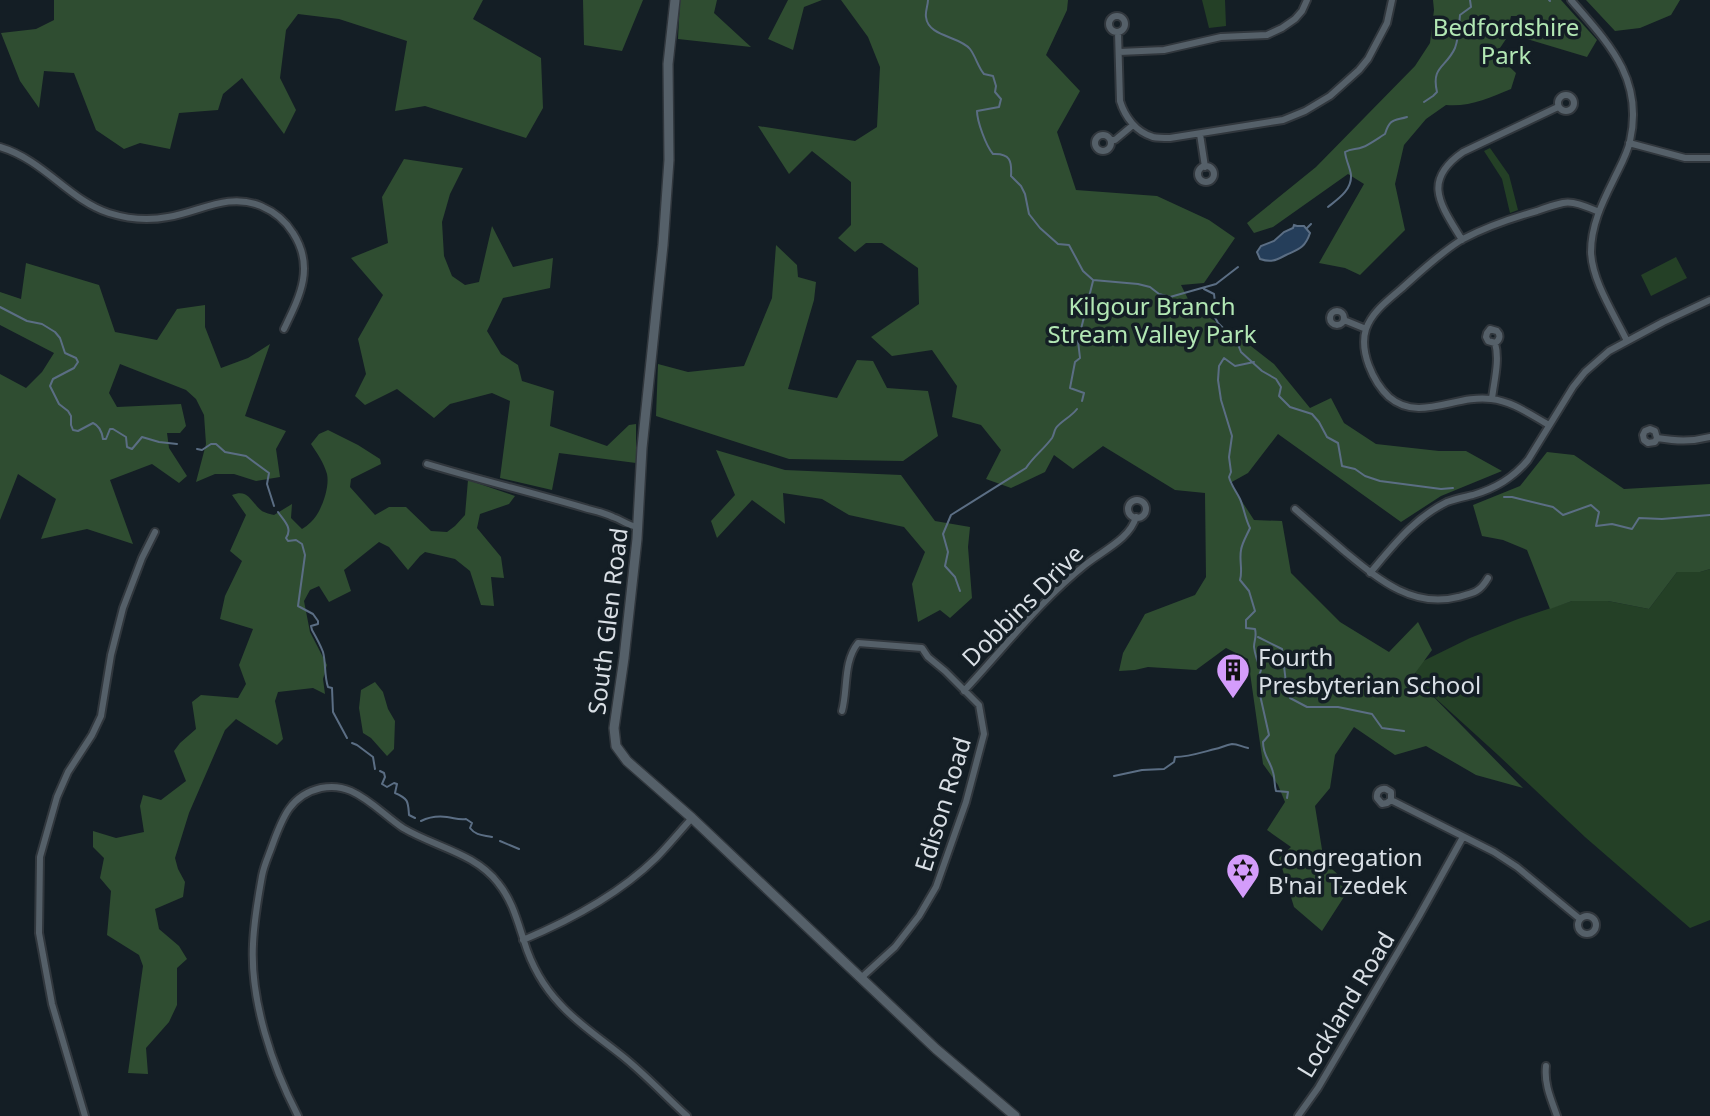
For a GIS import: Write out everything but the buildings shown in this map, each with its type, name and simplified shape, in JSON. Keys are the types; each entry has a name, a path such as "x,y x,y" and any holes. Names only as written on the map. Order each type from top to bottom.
{"main road":[{"name":"South Glen Road","path":"675,0 668,64 669,160 663,245 642,448 638,527 614,737 618,750 627,761 692,818 938,1051 1015,1116"}],"street":[{"path":"1119,52 1164,50 1221,37 1267,35 1296,19 1307,0"},
{"path":"1118,32 1120,101 1123,112 1133,125 1154,137 1170,138 1283,120 1330,96 1368,59 1387,23 1392,0"},
{"path":"1571,0 1615,53 1632,99 1633,117 1629,143 1598,212 1592,238 1592,261 1599,284 1627,341"},
{"path":"1462,240 1442,208 1438,191 1442,172 1451,160 1463,152 1559,107"},
{"path":"1111,141 1133,125"},
{"path":"1200,134 1205,167"},
{"path":"1629,143 1685,158 1710,158"},
{"path":"0,147 44,169 93,206 133,219 170,217 230,201 256,204 271,210 296,237 304,264 302,290 285,329"},
{"path":"1549,425 1515,406 1492,399 1467,399 1424,409 1401,405 1383,391 1369,366 1365,352 1366,329 1377,310 1427,266 1462,240 1502,222 1562,203 1584,205 1598,212"},
{"path":"1370,572 1423,516 1448,502 1478,494 1506,482 1528,460 1573,387 1609,351 1710,300"},
{"path":"1344,320 1366,329"},
{"path":"1492,399 1497,360 1495,343"},
{"path":"1657,438 1679,442 1710,437"},
{"path":"427,464 580,506 638,527"},
{"path":"1295,509 1383,583 1402,593 1434,600 1451,599 1482,588 1488,578"},
{"name":"Dobbins Drive","path":"964,691 1058,589 1120,538 1133,526 1136,517"},
{"path":"85,1116 52,1004 39,933 40,857 57,797 68,772 101,716 111,655 123,608 155,532"},
{"name":"Edison Road","path":"842,711 849,661 860,642 922,648 928,657 979,705 984,734 965,802 936,887 919,916 895,947 861,978"},
{"path":"298,1116 263,1027 254,970 256,906 264,868 282,820 292,804 306,793 327,787 349,790 404,828 470,859 487,870 508,896 532,962 559,1004 577,1022 623,1056 687,1116"},
{"path":"1391,800 1494,852 1517,867 1580,919"},
{"path":"523,940 592,906 622,886 655,859 692,818"},
{"name":"Lockland Road","path":"1298,1116 1318,1088 1463,838"},
{"path":"1546,1066 1548,1091 1558,1116"}],"green space":[{"path":"54,0 483,0 473,19 541,58 543,108 526,138 425,106 395,111 407,41 339,19 298,14 286,30 280,78 296,110 284,134 242,78 223,94 218,110 179,113 170,149 140,143 124,149 96,130 74,73 44,71 39,108 20,81 1,33 36,29 54,20"},
{"path":"583,0 643,0 622,51 584,45"},
{"path":"680,0 717,0 714,13 751,47 678,39"},
{"path":"788,0 822,0 804,7 793,50 768,39"},
{"name":"Kilgour Branch Stream Valley Park","path":"841,0 1068,0 1067,10 1046,55 1080,91 1057,132 1076,190 1157,196 1209,220 1235,238 1204,283 1181,285 1191,305 1274,364 1310,408 1331,398 1344,423 1376,444 1466,451 1502,471 1441,496 1401,522 1278,434 1248,473 1230,483 1254,520 1282,521 1291,573 1340,622 1389,652 1418,622 1432,650 1413,676 1523,788 1476,775 1426,746 1395,755 1354,727 1335,755 1330,788 1315,806 1324,862 1351,886 1322,931 1294,907 1279,858 1291,847 1267,830 1285,802 1278,785 1263,764 1248,659 1226,648 1196,670 1148,667 1119,671 1123,653 1145,614 1195,595 1206,577 1205,493 1175,490 1103,446 1073,469 1054,455 1045,472 1011,488 986,479 1001,450 981,425 952,417 957,386 932,350 892,356 871,337 919,304 918,268 882,243 866,243 855,252 838,238 851,225 851,182 812,151 789,174 758,126 855,141 877,127 880,67 868,37"},
{"path":"1202,0 1225,0 1226,26 1209,28"},
{"path":"1433,0 1561,0 1597,40 1587,57 1527,39 1525,16 1511,16 1506,39 1496,54 1516,73 1511,89 1471,103 1446,105 1426,119 1404,145 1395,184 1405,230 1360,275 1345,268 1319,263 1364,184 1348,174 1273,227 1254,233 1247,223 1316,167 1415,66 1430,43"},
{"path":"1586,0 1680,0 1671,15 1640,28 1615,31"},
{"path":"1490,148 1509,175 1518,210 1510,213 1502,179 1484,151"},
{"path":"404,159 463,168 450,194 442,222 444,256 452,276 465,285 479,282 492,226 513,267 553,258 550,288 503,298 487,331 501,354 518,365 522,381 554,391 550,426 607,446 629,425 636,424 636,463 559,453 552,490 500,478 510,401 492,393 450,404 434,418 397,389 365,405 355,396 366,374 358,339 383,295 351,258 388,243 382,197"},
{"path":"776,245 797,265 798,277 816,282 814,300 788,389 837,398 857,360 873,361 887,388 928,391 938,436 903,461 789,459 656,416 658,364 688,372 744,366 772,298"},
{"path":"1676,257 1687,278 1651,296 1641,275"},
{"path":"26,263 99,285 115,332 157,340 177,309 205,305 205,327 221,368 248,358 270,344 245,416 286,431 276,449 280,477 256,481 234,474 215,474 196,482 206,444 204,415 196,399 186,390 120,364 109,393 117,407 181,404 186,426 180,433 167,433 169,448 187,476 179,483 152,464 110,480 133,544 87,529 41,539 56,499 18,474 0,520 0,374 26,388 42,372 54,353 0,325 0,292 21,299"},
{"path":"328,430 380,459 381,464 351,479 350,487 375,515 389,507 406,507 431,531 447,532 465,515 468,480 515,496 509,504 480,514 477,528 501,557 504,578 491,577 494,606 481,605 470,571 455,559 425,552 408,570 389,547 379,542 344,570 351,591 329,602 319,586 310,590 304,601 310,632 327,665 323,679 325,694 313,688 278,692 275,701 283,739 277,745 236,719 225,730 189,813 175,858 185,882 183,897 155,909 159,929 179,946 187,959 177,968 177,1005 169,1022 146,1048 148,1074 128,1073 143,966 139,955 107,935 111,891 100,878 104,858 93,847 93,831 116,838 144,832 140,806 143,795 161,800 186,781 174,751 196,729 192,702 201,695 238,698 246,684 239,665 253,629 220,619 225,596 242,561 230,551 246,515 232,495 242,493 262,511 274,515 292,504 291,518 302,529 318,513 326,493 327,474 311,444 319,434"},
{"path":"716,450 785,470 901,475 935,521 970,527 968,547 972,598 950,618 940,610 918,622 912,584 925,552 904,527 849,515 822,499 783,493 785,524 752,500 717,538 711,521 735,495"},
{"path":"1547,452 1574,455 1624,489 1710,484 1710,569 1677,572 1649,609 1608,601 1572,601 1550,609 1527,550 1503,540 1482,536 1473,505 1520,486"},
{"path":"1710,569 1710,920 1690,928 1585,837 1432,695 1411,667 1470,638 1572,601 1608,601 1649,609 1677,572"},
{"path":"375,682 383,692 395,721 394,749 387,756 363,733 359,708 361,690"}],"water":[{"path":"1294,225 1304,226 1310,233 1304,245 1277,260 1260,259 1257,252 1261,246 1274,241"}],"waterway":[{"path":"928,0 926,17 932,29 965,45 984,74 993,76 995,92 1001,99 999,107 977,111 980,127 990,150 993,154 1009,159 1011,176 1025,194 1029,214 1058,244 1069,245 1083,271 1093,280 1138,284 1170,297 1216,284 1238,267"},
{"path":"1424,102 1437,92 1436,77 1455,48 1460,15 1471,7 1470,0"},
{"path":"1328,207 1344,194 1351,180 1345,152 1367,145 1385,134 1393,121 1407,117"},
{"path":"1307,228 1311,224"},
{"path":"1082,401 1084,393 1070,388 1075,362 1080,358 1078,341 1093,281"},
{"path":"1204,289 1214,294 1212,312 1218,323 1237,342 1241,352 1262,371 1276,379 1281,387 1279,396 1290,407 1312,414 1327,437 1338,443 1342,466 1380,481 1441,489 1453,488"},
{"path":"0,307 55,332 65,353 76,358 78,362 74,368 53,379 50,386 59,404 71,416 73,430 78,431 93,423 100,430 103,439 106,439 110,429 113,429 126,437 127,447 132,449 142,437 177,444"},
{"path":"1254,362 1235,366 1224,358 1219,366 1218,380 1232,436 1229,477 1250,528 1241,550 1240,580 1249,591 1255,611 1246,620 1246,628 1255,629 1256,632 1254,647 1261,670 1258,686 1269,735 1263,742 1263,747 1273,772 1276,791 1288,792 1287,798"},
{"path":"960,591 955,577 945,566 948,552 943,534 951,515 1026,468 1052,438 1055,429 1077,409"},
{"path":"197,449 202,450 216,444 225,452 246,456 269,473 267,484 274,506"},
{"path":"1504,497 1553,507 1563,515 1591,505 1599,512 1596,526 1612,524 1632,529 1639,518 1710,515"},
{"path":"278,512 288,528 288,541 296,540 302,544 305,555 298,606 313,614 318,621 318,624 311,626 323,652 327,683 328,687 332,688 333,712 347,738"},
{"path":"1258,637 1282,649 1290,698 1307,707 1338,707 1372,714 1382,728 1404,731"},
{"path":"352,743 373,757 375,769"},
{"path":"1114,776 1164,769 1174,762 1175,757 1230,744 1248,748"},
{"path":"380,771 385,777 382,784 387,787 397,784 395,793 405,799 409,815 415,818"},
{"path":"421,821 437,817 466,819 472,823 470,828 475,832 492,837"},
{"path":"500,841 519,849"}],"place":[{"name":"Fourth Presbyterian School","path":"1233,700"},
{"name":"Congregation B'nai Tzedek","path":"1243,900"}],"park label":[{"name":"Bedfordshire Park","path":"1506,40"}]}
